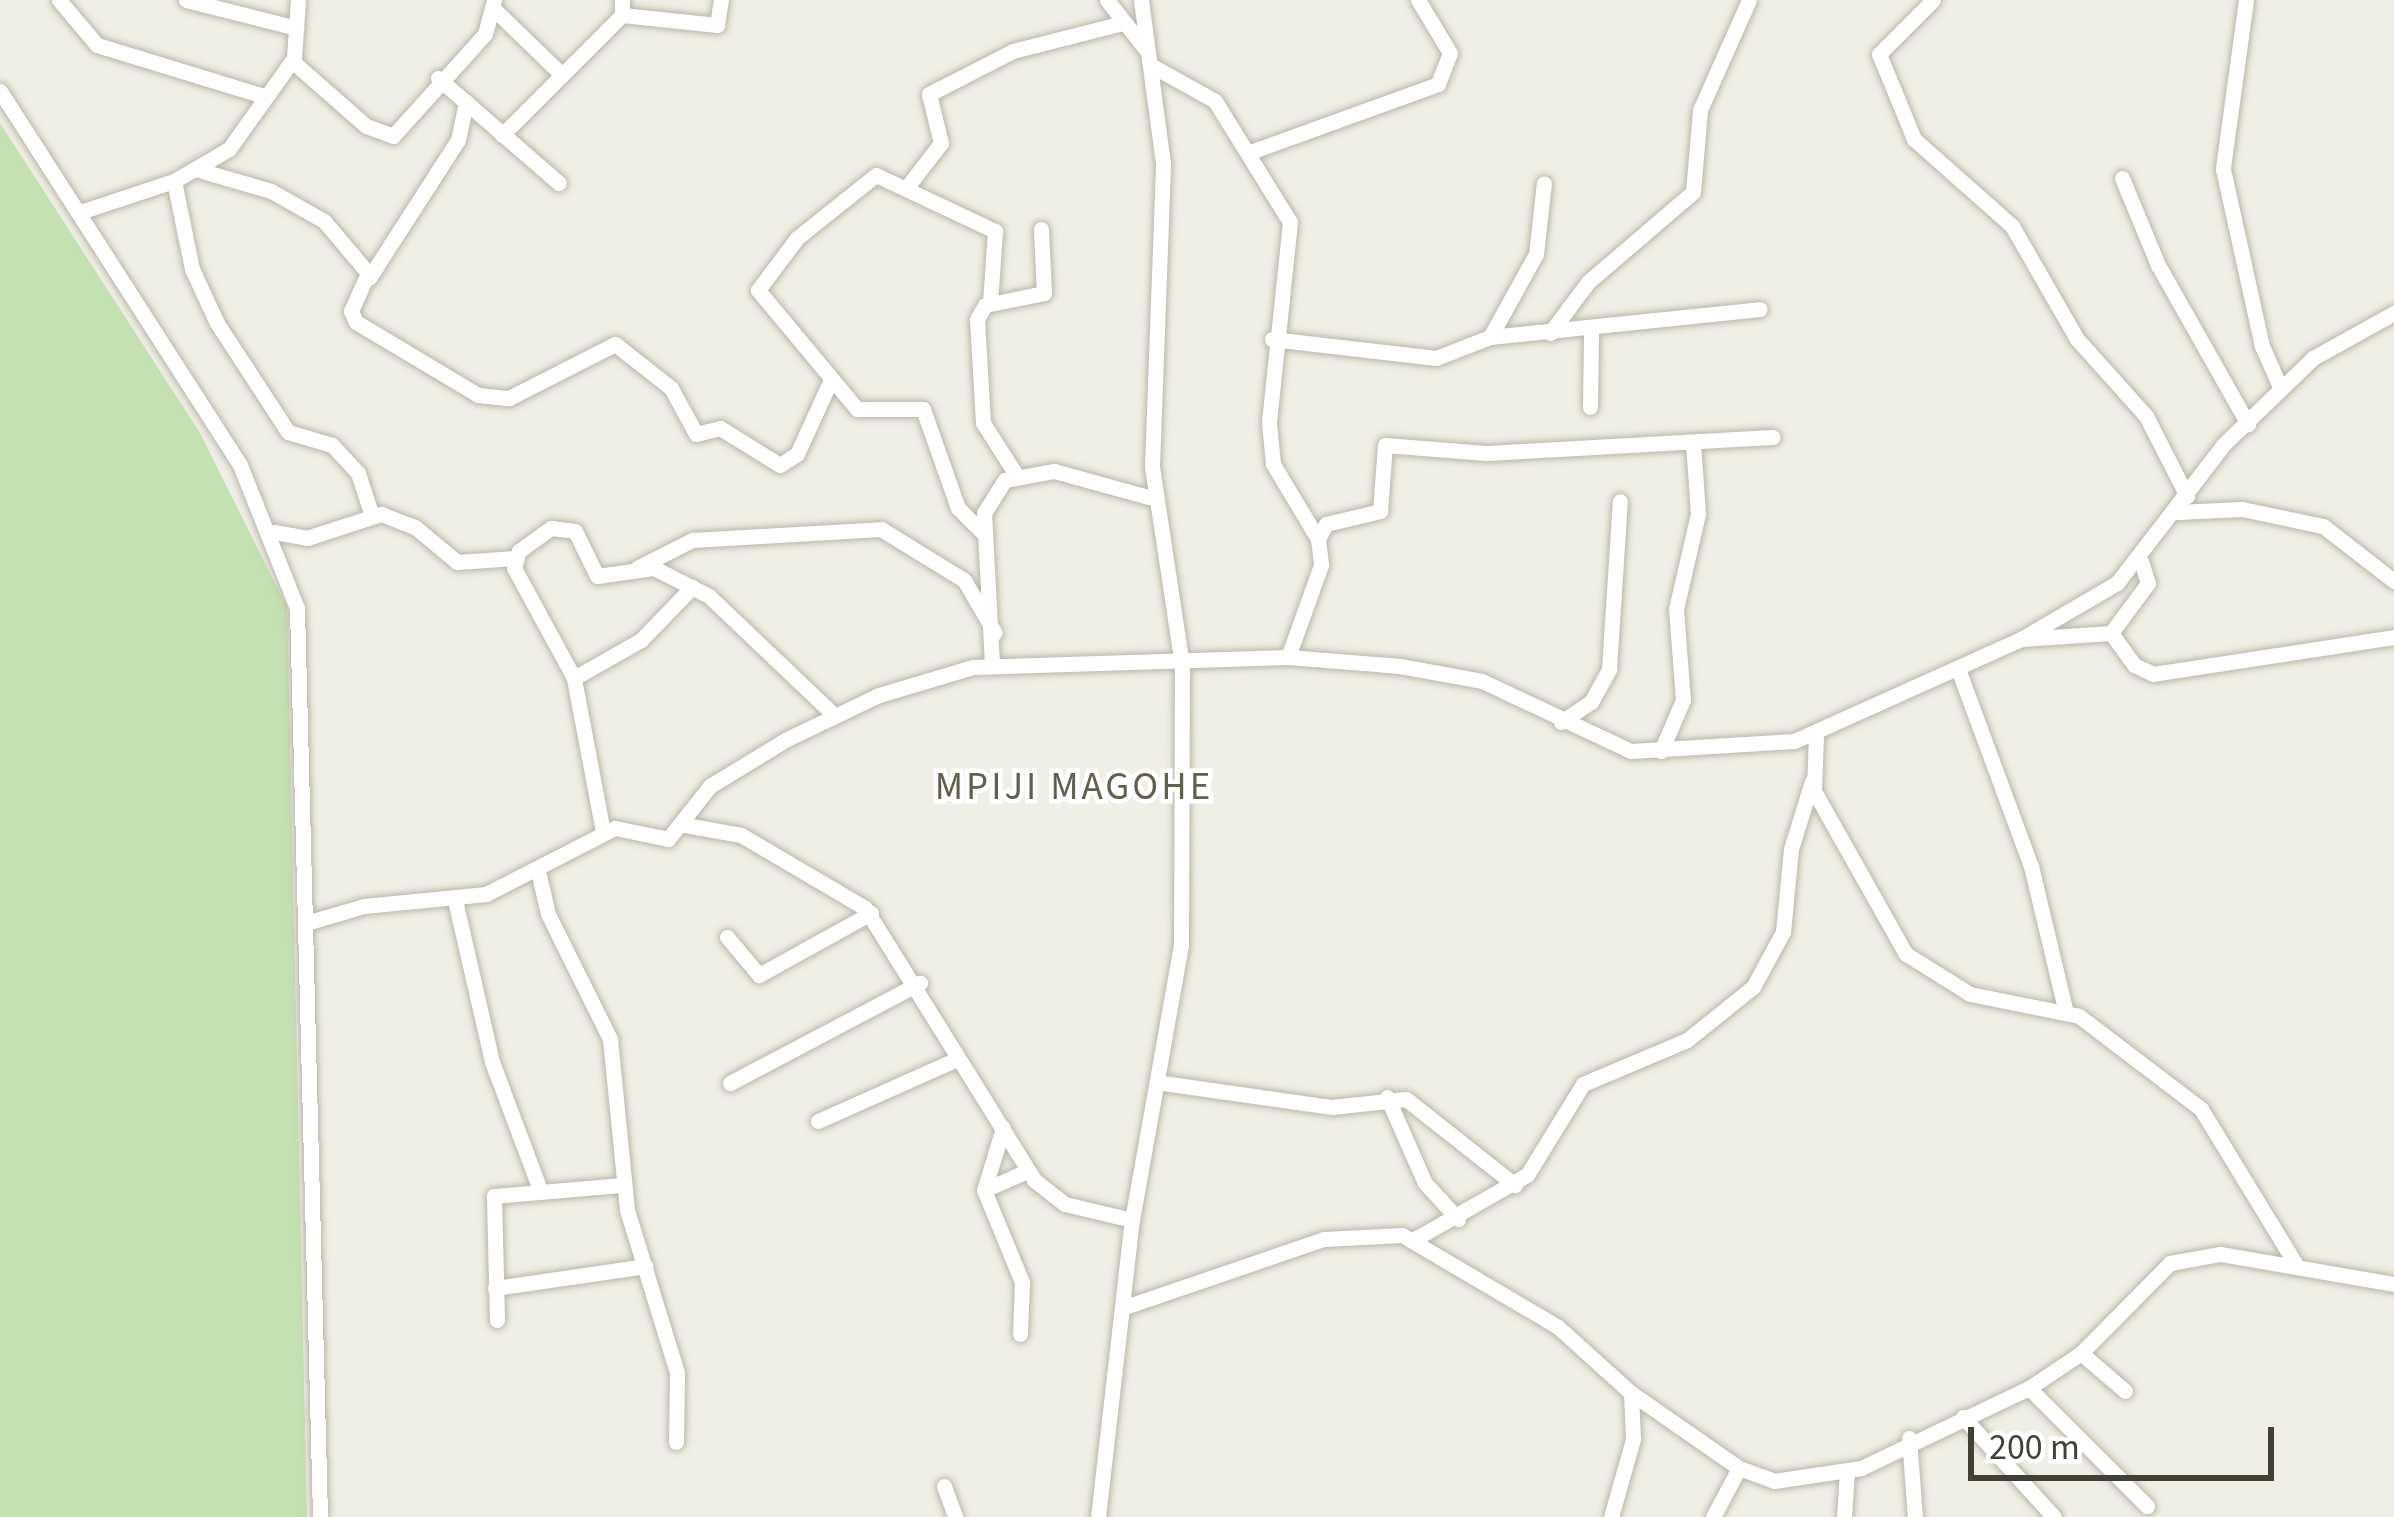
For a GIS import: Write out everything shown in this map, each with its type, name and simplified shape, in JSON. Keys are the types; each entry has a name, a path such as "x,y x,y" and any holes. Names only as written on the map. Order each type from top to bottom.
{"street":[{"path":"59,0 97,44 261,95"},
{"path":"186,0 296,28"},
{"path":"80,212 174,181 229,149 261,95 292,61 298,0"},
{"path":"502,135 622,8 717,26 721,0"},
{"path":"1107,0 1152,61 1199,86 1253,151 1291,232 1272,339 1273,464 1318,539"},
{"path":"1098,1517 1132,1220 1163,1083 1181,946 1182,665 1156,499 1163,163 1141,0"},
{"path":"1253,151 1397,111 1438,84 1449,65 1442,34 1418,0"},
{"path":"1541,336 1562,327 1588,281 1693,192 1700,110 1749,0"},
{"path":"1933,0 1879,54 1914,140 2012,226 2077,339 2146,416 2187,496"},
{"path":"2246,0 2223,169 2261,346 2281,389"},
{"path":"292,61 382,137 399,133 438,78 482,37 494,4 562,75"},
{"path":"907,187 941,143 929,94 1013,51 1123,23"},
{"path":"438,78 559,183"},
{"path":"0,91 202,400 274,532 305,662 320,1517"},
{"path":"466,102 458,140 353,305 356,322 478,395 509,398 615,344 671,388 696,434 727,431 767,464 797,454 829,384"},
{"path":"199,170 311,211 369,278"},
{"path":"983,533 958,508 922,409 871,415 829,384 817,351 762,304 758,290 797,238 870,176 907,187 995,231 991,303 977,319 980,406 992,448 1015,473 1084,476 1156,499"},
{"path":"2122,178 2158,265 2248,424"},
{"path":"174,181 192,269 217,323 288,432 332,445 358,473 371,513"},
{"path":"1490,337 1536,254 1544,183"},
{"path":"991,303 1044,293 1041,229"},
{"path":"1272,339 1436,358 1490,337 1592,333 1670,314 1760,309"},
{"path":"306,923 364,906 455,900 538,871 603,832 662,840 685,825 710,786 832,714 922,679 992,665 1182,665 1288,658 1456,674 1609,746 1661,752 1773,746 1816,734 2021,640 2140,560 2187,496 2281,389 2337,340 2394,313"},
{"path":"1590,407 1592,333"},
{"path":"1288,658 1316,602 1318,539 1325,524 1380,511 1385,445 1486,453 1773,436"},
{"path":"1661,752 1683,700 1676,609 1698,514 1693,442"},
{"path":"992,665 995,633 983,533 989,501 1015,473"},
{"path":"1562,722 1591,702 1609,669 1620,501"},
{"path":"2177,512 2242,509 2323,526 2394,581"},
{"path":"274,532 308,538 371,513 416,527 457,562 515,558 566,524 597,576 637,568 692,540 881,529 964,580 995,633"},
{"path":"515,558 574,678 603,832"},
{"path":"2021,640 2111,633 2148,583 2140,560"},
{"path":"637,568 692,587 832,714"},
{"path":"574,678 641,640 692,587"},
{"path":"2111,633 2134,665 2153,674 2394,637"},
{"path":"1958,669 2031,866 2065,1009"},
{"path":"1125,1307 1324,1239 1413,1240 1458,1219 1515,1185 1583,1084 1707,1027 1770,963 1812,781 1816,734"},
{"path":"1812,781 1906,954 1970,994 2065,1009 2200,1109 2295,1263"},
{"path":"685,825 741,836 871,914 920,983 957,1059 982,1082 1027,1172 1065,1204 1132,1220"},
{"path":"538,871 548,914 610,1039 623,1185 677,1373 676,1442"},
{"path":"455,900 492,1062 539,1187"},
{"path":"728,937 759,975 871,914"},
{"path":"730,1083 920,983"},
{"path":"818,1121 957,1059"},
{"path":"1163,1083 1333,1107 1387,1097 1429,1109 1515,1185"},
{"path":"1387,1097 1425,1183 1458,1219"},
{"path":"1003,1128 984,1190 1022,1282 1020,1334"},
{"path":"984,1190 1027,1172"},
{"path":"497,1319 494,1196 539,1187 623,1185"},
{"path":"1413,1240 1578,1340 1631,1393 1738,1468 1774,1481 1847,1472 1909,1438 2029,1388 2081,1352 2170,1262 2220,1254 2295,1263 2394,1284"},
{"path":"495,1288 645,1266"},
{"path":"2081,1352 2125,1391"},
{"path":"2029,1388 2147,1506"},
{"path":"1611,1517 1633,1439 1631,1393"},
{"path":"1963,1417 2054,1517"},
{"path":"1909,1438 1915,1517"},
{"path":"1713,1517 1738,1468"},
{"path":"1844,1517 1847,1472"},
{"path":"944,1486 955,1517"}],"green space":[{"path":"0,123 200,433 287,607 307,1517 0,1517"}],"district":[{"name":"MPIJI MAGOHE","path":"1074,787"}]}
